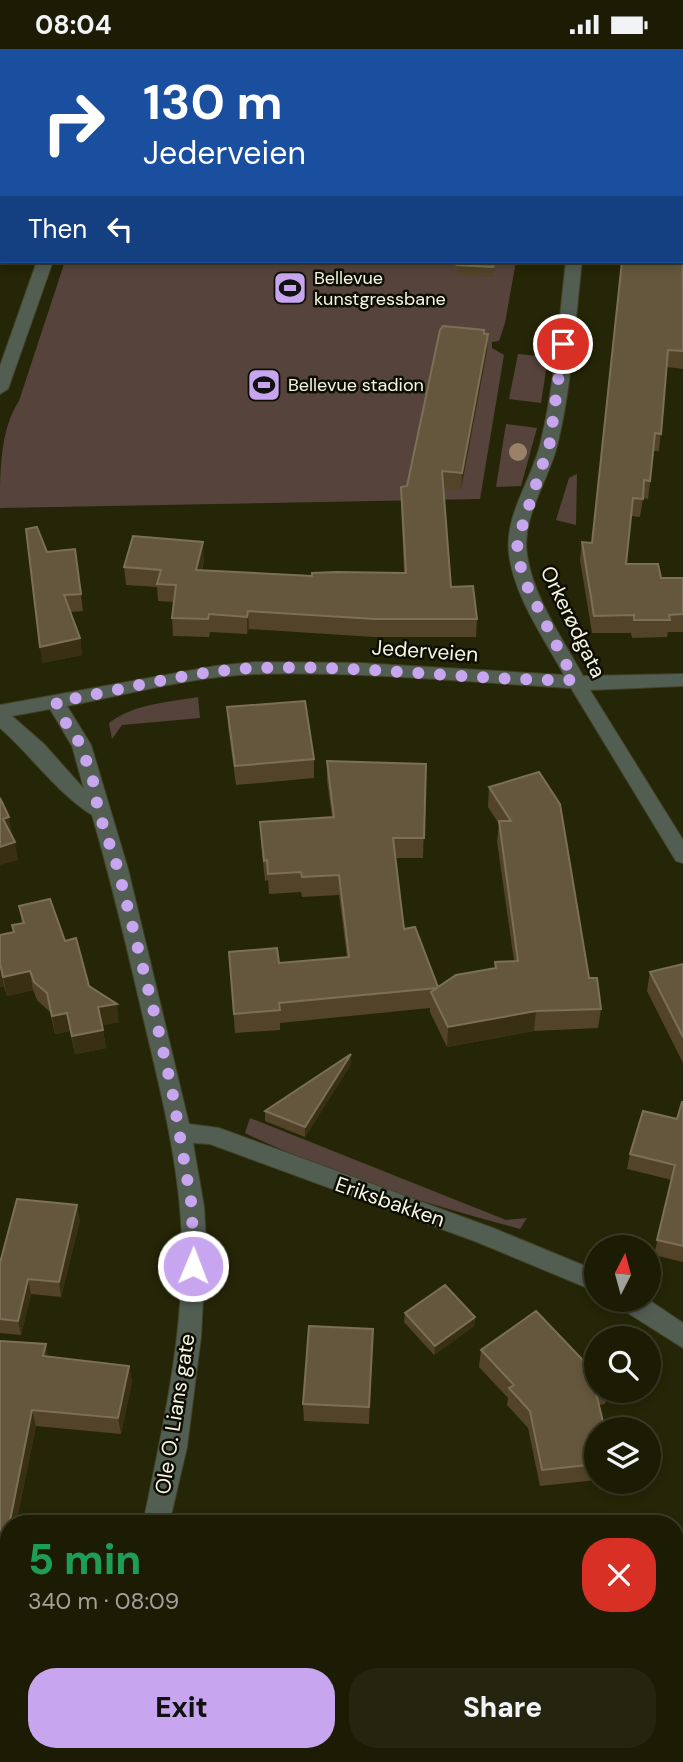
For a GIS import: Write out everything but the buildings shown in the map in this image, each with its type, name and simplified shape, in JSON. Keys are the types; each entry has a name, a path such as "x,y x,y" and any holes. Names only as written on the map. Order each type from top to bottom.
{"street":[{"path":"0,389 44,263"},
{"name":"Orkerødgata","path":"574,263 550,442 517,542 519,562 528,588 574,680 632,780 683,856"},
{"name":"Jederveien","path":"0,715 215,672 255,668 360,669 574,680 604,684 683,680"},
{"name":"Ole O. Lians gate","path":"56,702 81,745 94,784 98,810 127,901 181,1133 194,1243 190,1322 174,1447 158,1515"},
{"path":"0,715 37,749 70,789 98,810"},
{"name":"Eriksbakken","path":"181,1133 211,1135 496,1240 584,1277"},
{"path":"648,1313 683,1336"}],"shaded area":[{"name":"Bellevue stadion","path":"64,263 516,263 505,323 499,341 492,342 492,348 504,355 480,499 0,508 5,438"},
{"path":"518,354 548,357 541,403 509,399"},
{"path":"506,424 537,428 521,486 496,487"},
{"path":"577,474 576,525 556,520 569,478"},
{"path":"198,697 200,718 122,725 112,739 109,723 129,712"},
{"path":"250,1118 506,1220 527,1218 520,1229 415,1199 345,1175 245,1133"}],"place":[{"name":"Bellevue kunstgressbane","path":"290,288"},
{"name":"Bellevue stadion","path":"264,385"}],"route":[{"path":"193,1266 192,1207 181,1133 157,1024 138,955 127,901 98,810 94,784 81,745 56,702 215,672 255,668 360,669 491,678 574,680 528,588 519,562 517,542 550,442 563,344"}]}
